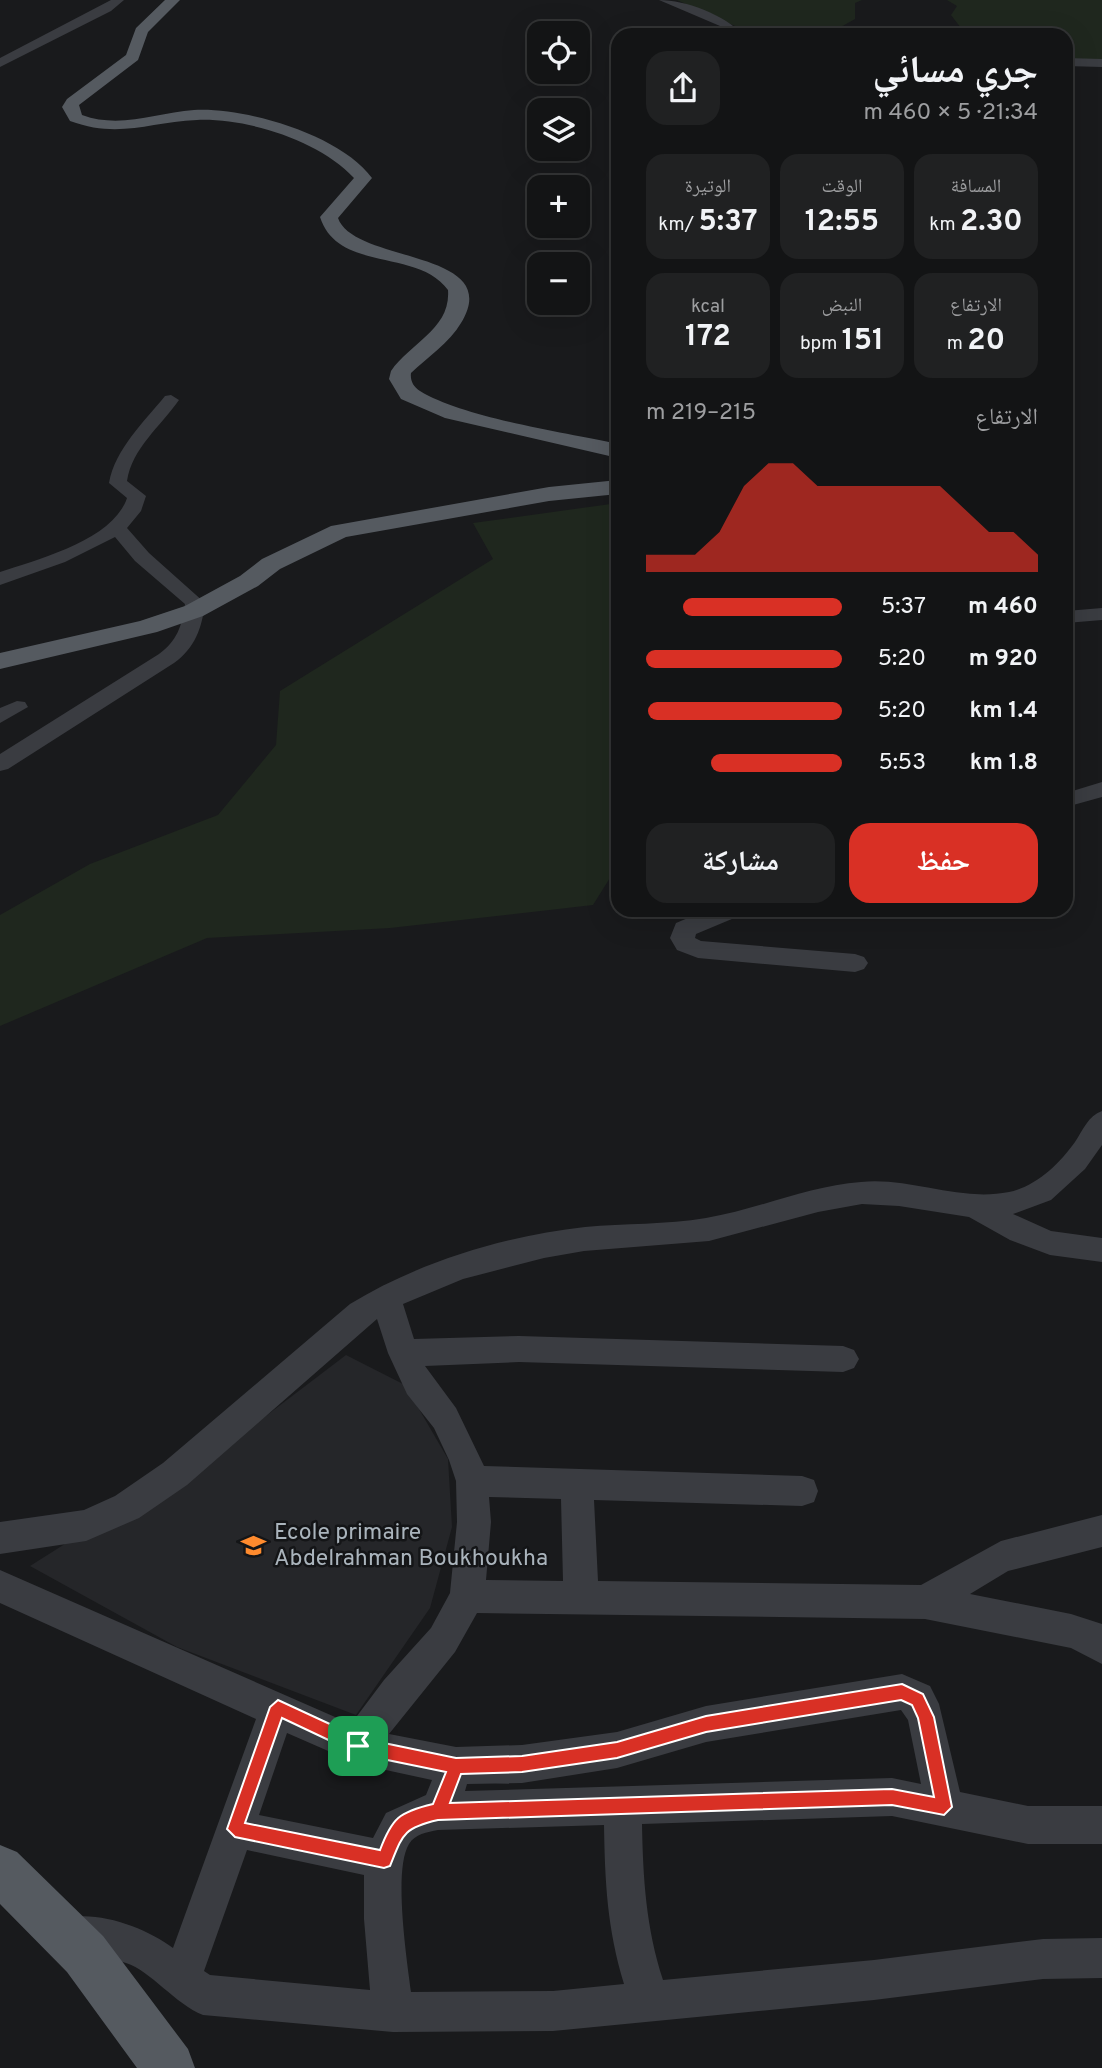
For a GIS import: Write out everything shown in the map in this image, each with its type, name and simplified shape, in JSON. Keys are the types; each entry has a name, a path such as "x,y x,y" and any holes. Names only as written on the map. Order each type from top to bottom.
{"main road":[{"path":"173,0 141,31 133,57 73,102 70,107 76,118 97,125 122,128 193,115 232,117 281,130 348,162 363,178 333,210 329,217 333,229 361,247 442,272 458,294 457,313 452,322 401,370 400,379 409,394 453,413 611,450"},
{"path":"0,661 148,627 194,611 249,581 271,564 339,531 549,494 611,488"},
{"path":"0,1869 85,1954 169,2068"}],"street":[{"path":"0,62 107,9 118,0"},
{"path":"665,0 729,28"},
{"path":"1073,62 1102,63"},
{"path":"0,579 54,560 117,527 131,516 136,507 137,496 118,483 118,474 171,400"},
{"path":"0,764 157,663 176,655 184,644 194,611 192,599 142,557 117,527"},
{"path":"1073,616 1102,614"},
{"path":"1073,798 1102,789"},
{"path":"713,917 684,929 682,938 686,944 698,948 855,963"},
{"path":"0,1538 86,1525 127,1507 175,1474 361,1313 386,1296 425,1279 559,1244 687,1233 862,1194 904,1193 974,1206 1010,1203 1046,1189 1077,1163 1102,1122"},
{"path":"974,1206 1027,1236 1064,1249 1102,1251"},
{"path":"358,1746 397,1693 443,1640 467,1596 474,1522 472,1481 445,1418 418,1384 403,1353 386,1296"},
{"path":"403,1353 519,1349 843,1359"},
{"path":"472,1481 802,1490"},
{"path":"577,1484 581,1596"},
{"path":"925,1602 1001,1557 1102,1531"},
{"path":"0,1586 187,1672 278,1707 358,1746 456,1766 522,1764 617,1750 706,1724 902,1692 917,1699 926,1717 944,1807"},
{"path":"467,1596 925,1602 1098,1635"},
{"path":"182,1978 278,1707"},
{"path":"438,1811 456,1766"},
{"path":"393,2012 383,1918 384,1860 396,1830 411,1818 438,1811 892,1797 1028,1825 1102,1825"},
{"path":"623,1807 624,1891 631,1942 650,2001"},
{"path":"235,1829 384,1860"},
{"path":"66,1934 126,1943 142,1949 202,1995 393,2012 553,2011 874,1980 1043,1959 1102,1958"}],"shaded area":[{"path":"677,0 862,0 855,3 855,19 839,28 735,26"},
{"path":"947,0 1102,0 1102,60 1073,59 1073,28 961,28 951,15 957,6"},
{"path":"611,504 611,876 593,905 390,928 207,938 0,1026 0,915 90,864 218,815 276,745 280,691 493,559 473,523"},
{"name":"Ecole primaire Abdelrahman Boukhoukha","path":"346,1355 405,1385 448,1459 452,1527 430,1608 356,1715 177,1647 30,1566 258,1422"}],"place":[{"name":"Ecole primaire Abdelrahman Boukhoukha","path":"254,1546"}],"route":[{"path":"358,1746 278,1707 235,1829 384,1860 396,1830 411,1818 438,1811 456,1766 522,1764 617,1750 706,1724 902,1692 917,1699 926,1717 944,1807 892,1797 438,1811 456,1766 358,1746"}]}
